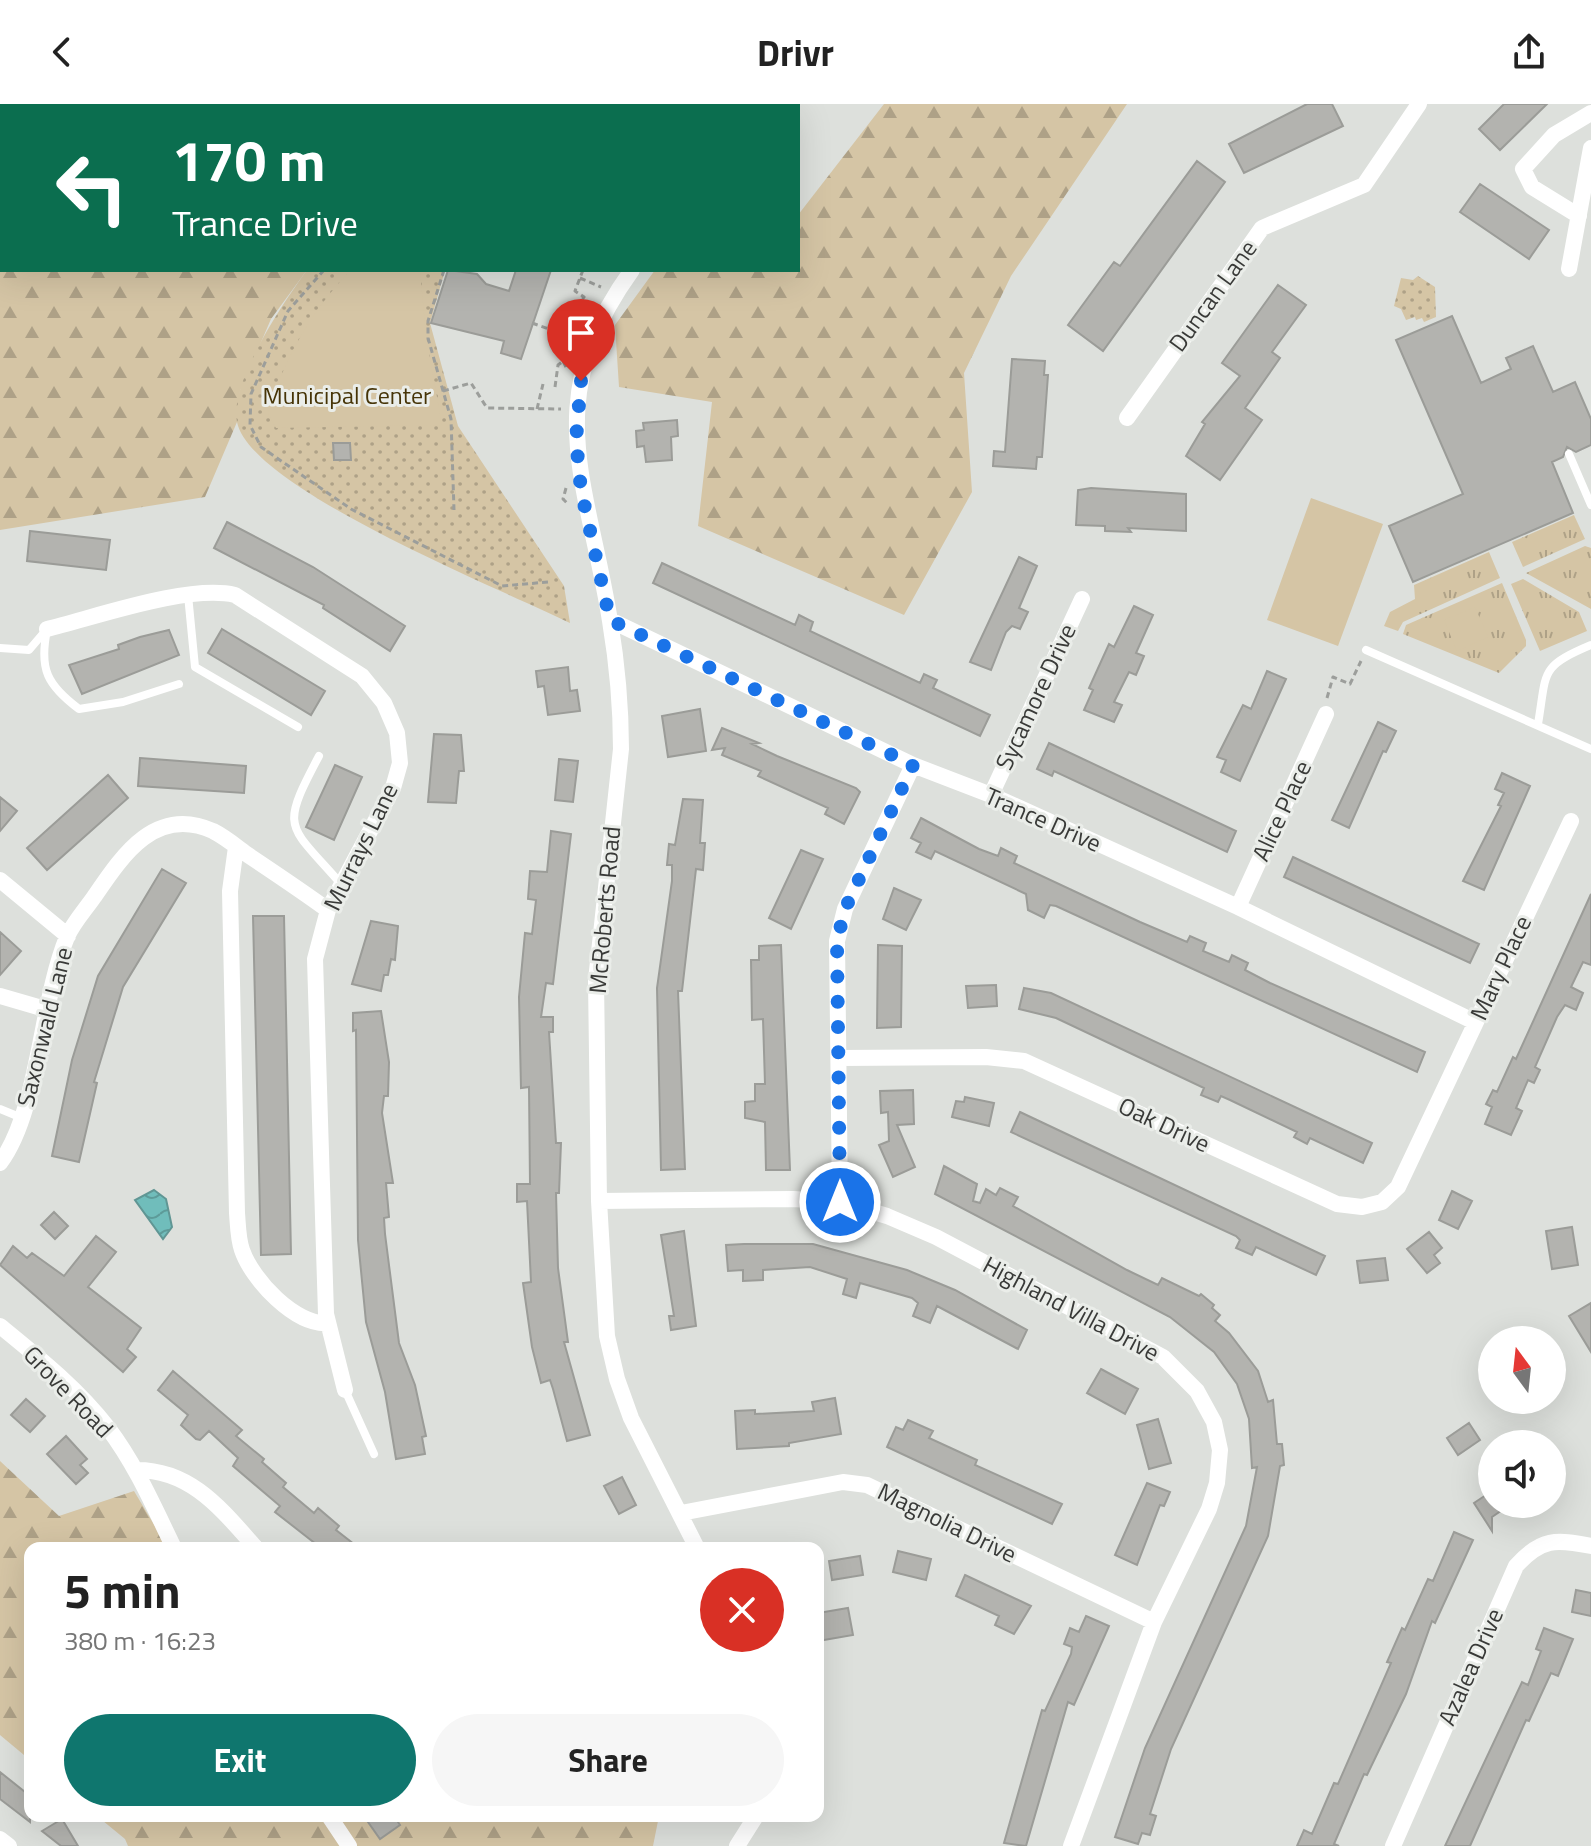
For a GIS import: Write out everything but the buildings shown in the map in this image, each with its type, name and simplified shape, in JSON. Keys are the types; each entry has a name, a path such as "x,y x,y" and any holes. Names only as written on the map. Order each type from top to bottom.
{"street":[{"name":"Duncan Lane","path":"1127,418 1262,228 1364,185 1419,104"},
{"path":"1579,216 1532,187 1523,169 1554,135 1591,113"},
{"path":"1569,269 1591,148"},
{"name":"McRoberts Road","path":"631,272 610,301 590,344 581,381 576,440 581,490 610,620 621,749 596,980 599,1201 607,1336 617,1379 631,1418 694,1542"},
{"name":"Murrays Lane","path":"47,629 215,590 235,595 362,676 384,703 397,733 400,763 393,788 328,910 315,959 328,1323 345,1390"},
{"name":"Sycamore Drive","path":"991,795 1082,599"},
{"name":"Trance Drive","path":"610,620 913,765 991,795 1238,907 1475,1022"},
{"name":"Alice Place","path":"1238,907 1326,714"},
{"path":"840,1202 837,941 845,909 913,765"},
{"name":"Mary Place","path":"1434,1117 1475,1022 1571,821"},
{"name":"Saxonwald Lane","path":"0,1163 10,1150 22,1118 45,1009 68,936 126,851 141,837 163,827 189,825 213,831 328,910"},
{"path":"236,847 230,891 237,1213 242,1249 250,1268 294,1315 313,1324 328,1323"},
{"path":"0,880 68,936"},
{"path":"0,996 45,1009"},
{"name":"Oak Drive","path":"840,1058 986,1057 1024,1061 1324,1198 1362,1207 1382,1202 1398,1187 1434,1117"},
{"name":"Highland Villa Drive","path":"599,1201 793,1199 840,1202 887,1216 936,1237 1150,1349 1171,1364 1197,1391 1214,1422 1220,1450 1217,1483 1209,1509 1154,1622 1071,1846"},
{"name":"Grove Road","path":"0,1326 73,1390 107,1428 135,1470 171,1542"},
{"path":"135,1470 157,1470 195,1487 215,1502 251,1542"},
{"name":"Magnolia Drive","path":"681,1513 843,1482 867,1485 1154,1622"},
{"name":"Azalea Drive","path":"1393,1846 1516,1566 1532,1548 1561,1540 1591,1546"},
{"path":"333,1822 349,1846"},
{"path":"737,1846 752,1822"},
{"path":"0,1839 9,1846"}],"lane":[{"path":"1569,454 1591,505"},
{"path":"188,595 195,667 298,727"},
{"path":"0,648 29,650 47,629"},
{"path":"47,629 41,657 47,676 63,697 79,709 123,702 179,684"},
{"path":"1538,724 1547,670 1557,659 1591,645"},
{"path":"1366,650 1591,749"},
{"path":"319,756 294,803 291,821 303,841 341,885"},
{"path":"0,1109 22,1118"},
{"path":"345,1390 374,1454"}],"path":[{"path":"322,272 288,311 251,394 248,414 261,447 351,509 502,586 548,582"},
{"path":"443,272 428,321 428,338 453,437 454,510"},
{"path":"580,278 601,287"},
{"path":"532,323 590,344"},
{"path":"555,387 558,365 562,362"},
{"path":"443,391 471,383 487,408 565,409"},
{"path":"537,409 543,384"},
{"path":"1328,687 1333,677 1350,684 1366,650"}],"green space":[{"path":"884,104 1127,104 1011,276 964,373 972,492 904,615 698,526 712,402 619,387 615,325 654,272 800,272 800,212"},
{"path":"0,272 306,272 271,319 240,391 237,422 205,497 0,530"},
{"name":"Municipal Center","path":"306,272 444,272 430,323 458,426 564,586 570,623 384,536 331,507 286,477 252,449 237,422 241,386 260,343"},
{"path":"349,272 420,272 426,336 442,425 276,428 268,414 290,356 337,285"},
{"path":"1418,276 1435,287 1436,317 1424,322 1422,318 1416,320 1415,317 1406,320 1401,309 1394,306 1401,278 1413,280"},
{"path":"1311,498 1383,524 1338,646 1267,620"},
{"path":"1574,515 1585,539 1523,567 1512,542"},
{"path":"1585,546 1591,548 1591,609 1526,573"},
{"path":"1489,552 1500,578 1403,622 1398,631 1384,626 1390,612 1415,599 1414,585"},
{"path":"1523,579 1579,612 1587,631 1540,651 1511,584"},
{"path":"1502,583 1526,646 1499,673 1403,634 1406,625"},
{"path":"1475,607 1488,637 1457,651 1444,620"},
{"path":"0,1461 59,1516 134,1491 164,1542 24,1542 24,1755 0,1735"},
{"path":"104,1822 658,1822 653,1846 128,1846 125,1839"}],"water":[{"path":"154,1190 166,1199 172,1227 163,1239 135,1200"}],"route":[{"path":"581,381 576,440 581,490 610,620 913,765 845,909 837,941 840,1202"}]}
